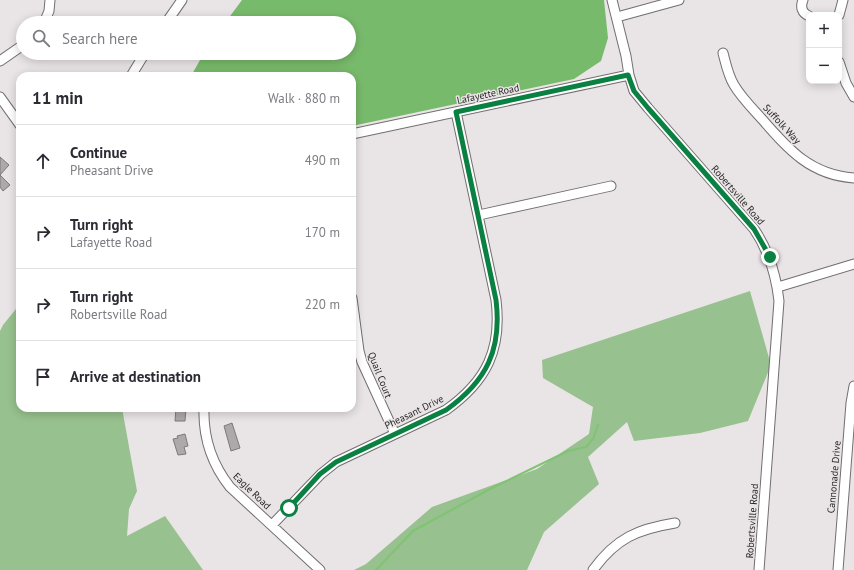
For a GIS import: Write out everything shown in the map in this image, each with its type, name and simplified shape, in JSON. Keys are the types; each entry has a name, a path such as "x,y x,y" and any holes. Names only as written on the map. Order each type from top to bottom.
{"street":[{"path":"47,16 50,0"},
{"path":"171,16 182,0"},
{"name":"Robertsville Road","path":"612,0 626,56 628,75 634,91 754,229 770,257 774,270 778,287 779,301 759,570"},
{"path":"617,17 679,0"},
{"path":"803,0 801,8 806,14"},
{"path":"839,1 839,12"},
{"path":"0,61 16,50"},
{"name":"Suffolk Way","path":"723,53 729,75 739,93 790,151 811,166 826,172 854,178"},
{"path":"133,72 141,60"},
{"path":"842,71 846,83 854,97"},
{"name":"Lafayette Road","path":"356,133 628,75"},
{"path":"0,97 16,119"},
{"name":"Pheasant Drive","path":"272,525 320,474 342,458 446,410 461,400 473,388 489,362 497,335 498,314 456,112"},
{"path":"478,215 611,186"},
{"path":"778,287 854,264"},
{"name":"Quail Court","path":"356,328 362,362 394,434"},
{"name":"Cannonade Drive","path":"838,570 851,439 854,386"},
{"name":"Eagle Road","path":"204,412 204,432 208,446 216,467 230,487 320,570"},
{"path":"593,570 612,549 626,538 635,533 653,527 675,523"}],"green space":[{"path":"242,0 604,0 608,38 601,61 574,79 356,125 356,72 193,72 200,60 356,60 356,16 230,16"},
{"path":"750,291 771,365 748,421 700,433 634,441 627,422 588,457 599,484 544,532 527,570 354,570 366,564 432,507 537,469 589,434 593,407 543,378 542,360"},
{"path":"16,309 16,412 123,412 137,491 129,509 127,536 165,516 203,570 0,570 0,331"}],"building":[{"path":"0,157 9,165 0,175"},
{"path":"0,175 10,185 3,191 0,187"},
{"path":"176,412 186,412 185,421 175,421"},
{"path":"232,423 240,448 231,451 224,426"},
{"path":"185,434 188,446 184,447 186,454 178,455 173,439 178,438 177,436"}],"waterway":[{"path":"376,570 413,531 490,489 568,451 586,447 593,439 598,425"}],"route":[{"path":"289,508 320,474 342,458 446,410 461,400 473,388 489,362 496,342 498,314 456,112 628,75 634,91 754,229 770,257"}]}
